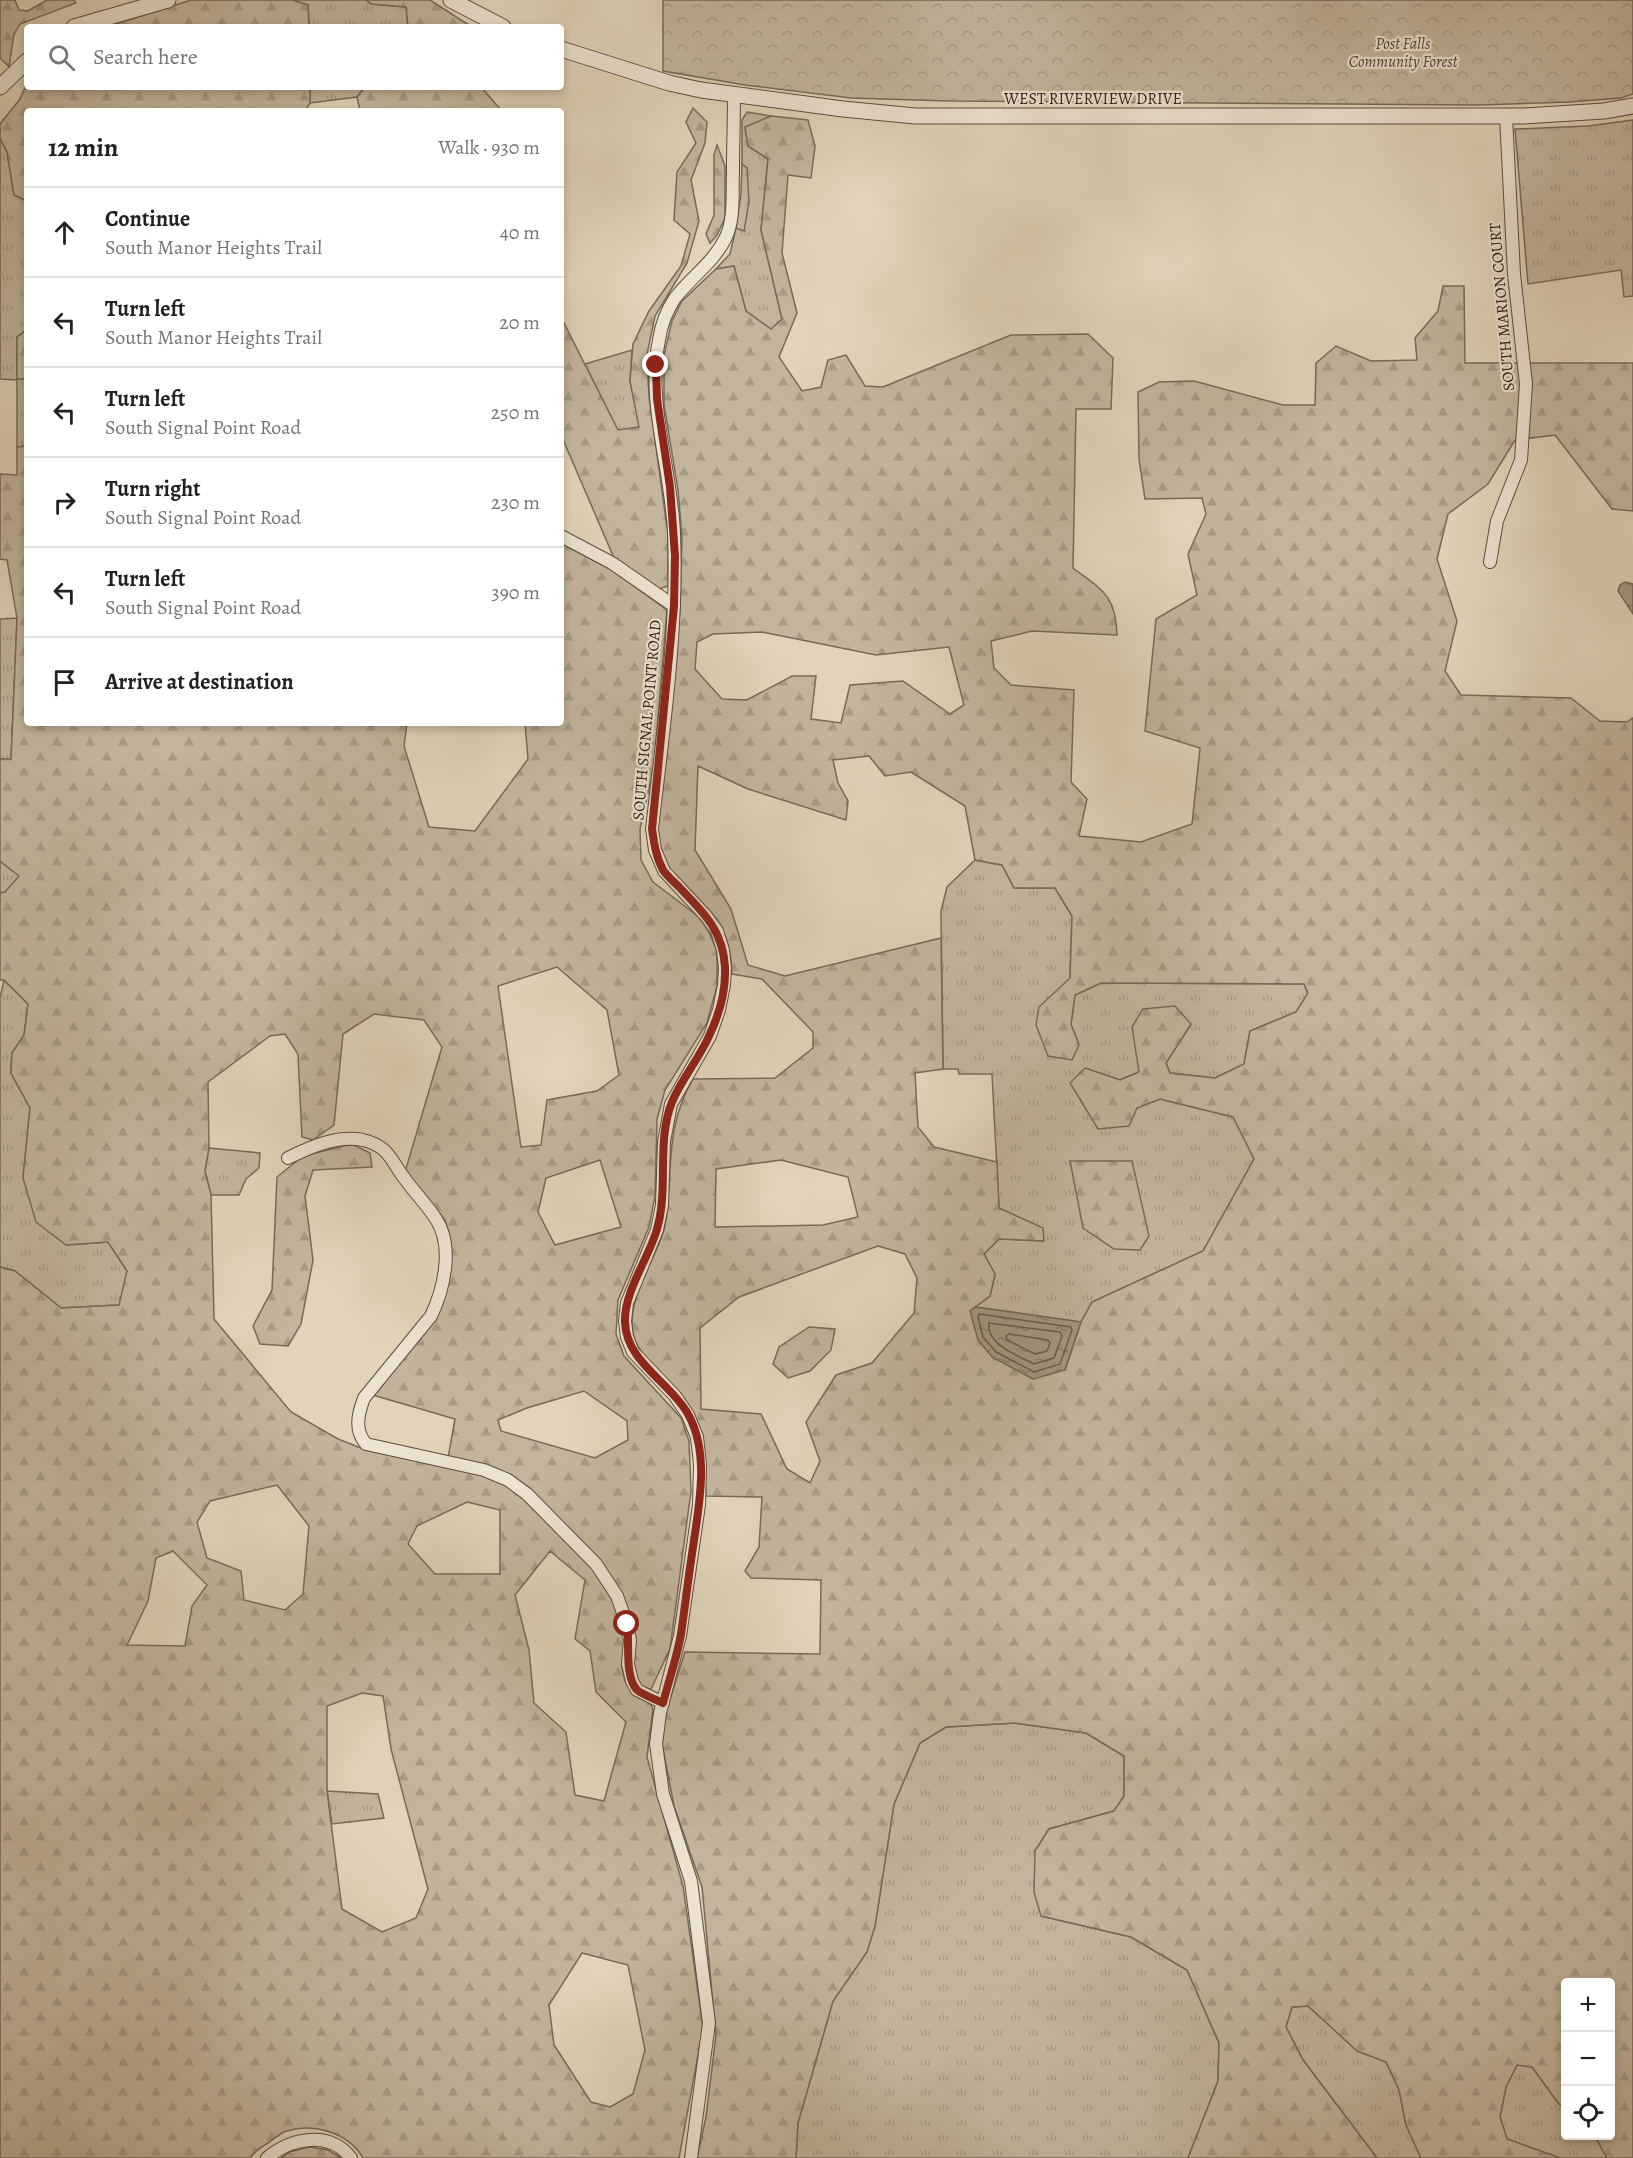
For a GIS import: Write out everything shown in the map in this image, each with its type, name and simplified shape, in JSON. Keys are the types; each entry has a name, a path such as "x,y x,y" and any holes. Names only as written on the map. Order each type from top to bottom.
{"street":[{"path":"83,24 168,0"},
{"path":"451,0 497,24"},
{"name":"WEST RIVERVIEW DRIVE","path":"564,50 669,83 734,95 861,112 915,116 1506,116 1566,114 1633,106"},
{"path":"0,87 24,64"},
{"name":"SOUTH SIGNAL POINT ROAD","path":"691,2158 709,2023 691,1881 663,1794 658,1763 658,1730 680,1636 699,1505 700,1464 697,1437 688,1415 675,1396 633,1352 627,1337 625,1321 627,1303 657,1230 662,1205 664,1142 671,1104 710,1036 724,985 723,950 717,931 664,871 655,850 652,829 674,606 674,531 657,399 656,365 665,318 675,299 715,257 726,237 732,210 734,95"},
{"name":"SOUTH MARION COURT","path":"1490,562 1497,521 1521,460 1526,384 1514,274 1506,116"},
{"path":"564,538 612,563 674,606"},
{"path":"288,1158 325,1143 344,1139 375,1144 389,1153 403,1177 437,1220 443,1234 444,1277 438,1301 431,1316 364,1398 358,1413 361,1438 366,1444 484,1470 508,1480 527,1494 596,1564 617,1596 628,1632 628,1664 632,1681 637,1690 663,1703"},
{"path":"267,2158 291,2144 310,2139 327,2141 344,2150 351,2158"}],"green space":[{"path":"0,0 15,0 19,10 28,11 47,0 74,0 76,3 20,24 14,34 9,67 0,58"},
{"path":"191,0 292,0 308,5 309,24 115,24"},
{"path":"292,0 366,0 371,4 406,7 408,24 309,24 308,5"},
{"path":"366,0 430,0 467,24 408,24 406,7 371,4"},
{"name":"Post Falls Community Forest","path":"663,0 1633,0 1633,94 1621,98 1569,102 1477,105 949,101 851,98 745,85 663,71"},
{"path":"24,90 310,90 310,103 307,108 24,108 24,200 14,195 7,152 0,138 0,124 20,99"},
{"path":"310,90 363,90 357,97 310,103"},
{"path":"363,90 484,90 499,108 359,108 357,97"},
{"path":"693,108 707,122 705,143 691,180 699,221 687,263 655,316 647,354 649,396 668,535 668,586 659,589 614,558 564,442 564,323 618,430 639,427 630,381 633,344 649,311 681,266 690,234 674,220 677,172 696,143 686,122"},
{"path":"747,112 771,116 745,128 748,146 768,159 761,230 782,319 771,330 746,311 734,266 716,269 730,254 736,228 744,230 747,168 742,164 742,120"},
{"path":"771,116 808,120 815,146 811,178 788,175 782,253 797,313 779,357 802,391 821,387 828,360 846,355 865,386 883,387 1011,335 1088,334 1113,358 1111,409 1076,409 1073,568 1106,595 1114,611 1117,635 1032,631 991,641 994,668 1011,685 1074,690 1071,782 1087,799 1079,836 1141,842 1192,824 1200,748 1145,731 1156,619 1197,595 1188,554 1206,514 1202,498 1145,499 1139,459 1138,392 1159,382 1194,381 1283,405 1315,405 1316,363 1336,346 1371,361 1417,360 1415,338 1438,311 1443,286 1464,286 1465,363 1633,363 1633,511 1612,509 1555,435 1515,440 1488,484 1448,514 1437,559 1457,621 1445,671 1461,695 1571,698 1600,721 1627,722 1633,718 1633,2158 1607,2158 1597,2140 1615,2140 1615,1978 1561,1978 1561,2105 1532,2067 1517,2065 1506,2087 1500,2117 1507,2139 1560,2158 1421,2158 1406,2125 1399,2090 1386,2062 1357,2051 1308,2006 1292,2007 1286,2027 1303,2060 1377,2158 1188,2158 1218,2081 1219,2043 1187,1970 1131,1937 1041,1916 1034,1892 1035,1851 1049,1829 1114,1811 1124,1796 1124,1756 1086,1733 1015,1723 946,1727 920,1743 894,1804 875,1926 867,1952 833,2001 798,2123 796,2158 697,2158 706,2117 716,2035 702,1887 674,1806 662,1744 666,1712 685,1652 820,1654 821,1580 751,1578 745,1571 759,1547 762,1497 706,1496 703,1447 695,1420 679,1393 639,1349 632,1325 636,1298 665,1227 674,1130 681,1104 693,1079 775,1078 813,1048 813,1032 762,979 732,974 728,945 720,924 664,860 657,829 680,610 682,536 678,490 664,404 664,355 672,321 682,301 716,269 734,266 746,311 771,329 782,319 761,230 768,159 748,146 745,127","holes":["762,632 876,655 949,647 964,705 950,714 903,681 850,685 841,723 811,719 816,676 792,676 747,700 722,699 695,669 697,642 713,634","869,756 885,776 911,772 965,806 975,860 1002,865 1014,888 1055,888 1072,916 1070,978 1039,1007 1036,1025 1048,1056 1072,1060 1079,1045 1071,1024 1075,995 1101,983 1304,984 1308,993 1296,1012 1250,1031 1244,1064 1215,1078 1170,1073 1166,1063 1191,1024 1175,1006 1143,1009 1132,1027 1139,1072 1120,1080 1085,1068 1070,1083 1098,1129 1129,1126 1137,1108 1160,1099 1233,1117 1254,1159 1203,1251 1092,1302 1081,1322 1065,1370 970,1311 990,1296 995,1274 984,1254 999,1239 1044,1241 1043,1228 999,1208 997,1162 934,1147 918,1127 915,1073 943,1069 941,938 785,976 748,965 731,909 695,850 698,766 748,789 846,820 848,801 838,783 833,760","781,1160 848,1177 858,1217 823,1225 715,1227 716,1169","878,1246 905,1254 917,1278 914,1313 872,1363 836,1375 806,1422 820,1461 810,1483 787,1469 761,1414 701,1409 700,1328 739,1297"]},
{"path":"1633,120 1633,296 1624,297 1621,270 1528,284 1515,129 1588,126"},
{"path":"0,138 7,152 14,195 24,200 24,332 17,337 17,379 24,379 24,446 17,447 17,380 0,379"},
{"path":"717,145 725,166 725,218 717,235 710,243 706,234 714,215 714,155"},
{"path":"742,164 747,168 749,202 744,231 736,228 741,194"},
{"path":"24,332 24,379 17,379 17,337"},
{"path":"632,350 630,381 640,427 618,431 585,364"},
{"path":"24,446 24,726 407,726 404,746 429,827 475,831 528,759 525,726 564,726 564,545 610,569 667,610 654,766 640,829 641,860 653,882 699,917 708,930 717,951 717,986 707,1023 665,1090 657,1119 655,1196 649,1227 618,1300 616,1334 624,1356 681,1418 689,1441 691,1491 670,1649 651,1689 643,1688 636,1679 621,1594 530,1491 448,1458 455,1419 373,1395 431,1325 448,1271 449,1234 445,1220 405,1172 442,1047 424,1020 374,1014 343,1034 334,1125 313,1140 302,1137 298,1054 285,1034 270,1036 208,1082 209,1148 205,1171 211,1195 214,1319 291,1412 338,1439 366,1450 483,1474 506,1484 526,1498 593,1567 612,1597 623,1623 625,1651 622,1668 625,1681 635,1693 649,1701 653,1709 647,1757 683,1886 703,2028 679,2158 363,2158 356,2149 339,2136 306,2128 284,2132 258,2149 250,2158 0,2158 0,1267 15,1271 61,1308 119,1305 127,1271 108,1242 66,1245 36,1222 23,1178 30,1108 11,1073 12,1053 24,1035 28,1004 4,980 0,980 0,893 5,892 19,876 0,861 0,759 11,759 17,618 7,560 0,559 0,474 17,475 17,447","holes":["557,967 607,1010 619,1075 597,1091 547,1100 541,1145 521,1147 498,986","600,1160 621,1227 555,1245 538,1212 546,1178","584,1391 627,1421 628,1440 595,1458 501,1431 498,1420 527,1408","277,1485 309,1526 303,1594 285,1610 244,1600 241,1571 207,1558 197,1522 210,1501","467,1502 500,1510 500,1574 435,1574 408,1544 417,1526","173,1551 207,1585 192,1606 185,1646 127,1645 148,1601 156,1558","550,1551 585,1580 575,1639 590,1651 596,1692 626,1722 604,1801 575,1795 566,1732 534,1703 529,1650 515,1595","362,1693 383,1696 391,1749 428,1889 416,1918 382,1932 342,1909 327,1791 327,1706","582,1953 628,1965 645,2050 633,2094 610,2107 591,2102 554,2045 549,2005"]},
{"path":"17,618 11,760 0,759 0,619"},
{"path":"975,860 1002,865 1014,888 1055,888 1072,916 1070,979 1039,1008 1079,1045 1071,1024 1075,995 1101,983 1304,984 1308,994 1296,1012 1250,1031 1244,1064 1215,1078 1170,1073 1166,1063 1191,1024 1139,1072 1120,1080 1085,1068 1137,1108 1160,1099 1234,1117 1254,1159 1203,1251 1092,1302 1081,1322 975,1307 990,1296 995,1275 984,1254 999,1239 1043,1241 1042,1228 999,1208 992,1074 959,1074 958,1069 943,1069 941,911 947,887"},
{"path":"0,861 20,876 5,893 0,893"},
{"path":"4,980 28,1004 24,1035 12,1053 11,1073 30,1108 23,1178 67,1245 108,1242 127,1271 120,1305 61,1308 15,1271 0,1267 0,998"},
{"path":"352,1144 370,1153 372,1167 313,1170 305,1196 313,1260 301,1324 288,1346 260,1344 253,1326 272,1290 277,1177 303,1156"},
{"path":"209,1148 260,1153 259,1168 246,1179 239,1195 211,1195 205,1171"},
{"path":"1070,1161 1132,1161 1149,1236 1140,1250 1114,1249 1083,1228"},
{"path":"809,1327 835,1329 831,1350 810,1371 788,1378 773,1364 779,1347"},
{"path":"1015,1723 1086,1733 1124,1756 1124,1796 1114,1811 1049,1829 1035,1851 1041,1916 1131,1937 1187,1970 1219,2043 1218,2081 1188,2158 796,2158 798,2123 833,2001 867,1952 875,1926 894,1804 920,1743 946,1727"},
{"path":"327,1791 378,1794 384,1818 332,1824"},
{"path":"1308,2006 1357,2050 1386,2062 1399,2089 1406,2125 1421,2158 1377,2158 1303,2060 1286,2027 1292,2007"},
{"path":"1517,2064 1532,2067 1561,2105 1561,2140 1597,2140 1607,2158 1560,2158 1507,2139 1500,2117 1506,2087"},
{"path":"310,2147 328,2150 341,2158 281,2158 289,2152"}],"water":[{"path":"1625,582 1633,584 1633,614 1618,591 1620,585"},
{"path":"975,1307 1081,1322 1065,1370 1033,1379 992,1357 978,1340 970,1311"}],"route":[{"path":"627,1624 630,1640 628,1664 632,1681 637,1690 663,1703 680,1636 699,1505 700,1464 697,1437 688,1415 675,1396 633,1352 627,1337 625,1321 627,1303 657,1230 662,1205 664,1142 671,1104 710,1036 719,1010 725,968 723,950 717,931 664,871 655,850 652,829 674,606 675,556 670,487 657,399 656,365"}]}
